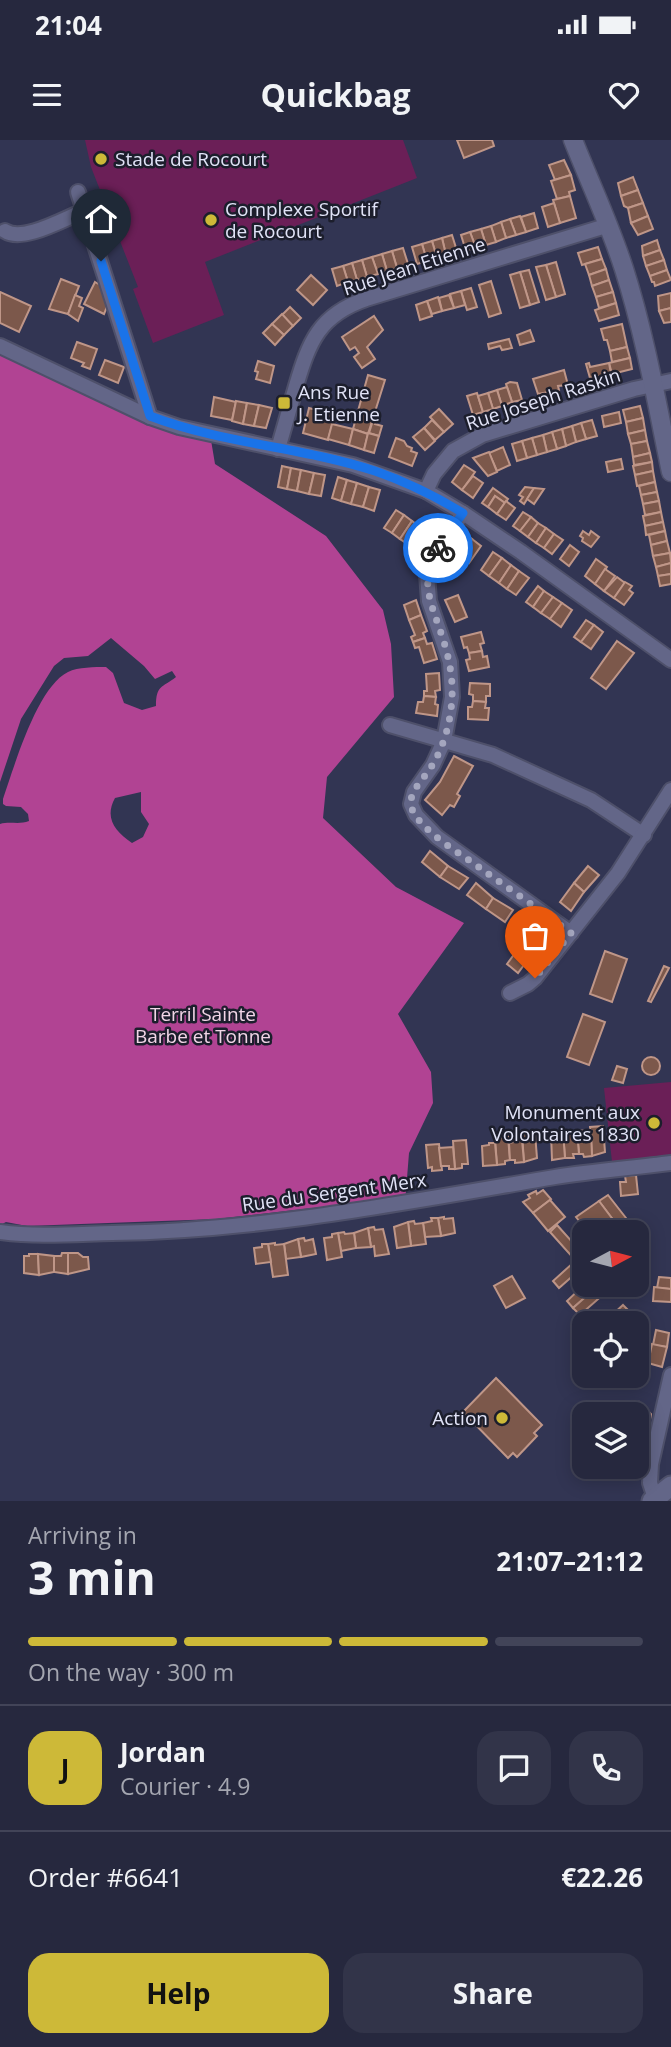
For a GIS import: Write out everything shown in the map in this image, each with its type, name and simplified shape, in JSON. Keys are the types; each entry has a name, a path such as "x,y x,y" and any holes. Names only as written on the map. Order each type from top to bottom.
{"main road":[{"path":"654,1500 671,1486"}],"street":[{"path":"573,140 609,225 662,382 671,472"},
{"path":"78,192 150,416"},
{"path":"5,230 11,234 25,235 84,211"},
{"name":"Rue Jean Etienne","path":"278,449 308,349 317,331 330,317 366,299 609,225"},
{"path":"0,345 150,416 207,435 366,468 426,491 463,513 671,660"},
{"name":"Rue Joseph Raskin","path":"426,491 434,474 453,451 482,435 662,382"},
{"path":"463,513 433,557 427,575 427,592 452,675 450,711 444,741 433,765 411,798 412,810 437,837 571,933"},
{"path":"390,726 493,755 591,800 644,835"},
{"path":"510,993 535,978 571,933 618,873 671,790"},
{"name":"Rue du Sergent Merx","path":"0,1232 26,1235 160,1232 216,1227 313,1216 558,1177 671,1163"},
{"path":"654,1500 650,1483 652,1464 671,1375"}],"shaded area":[{"name":"Complexe Sportif de Rocourt","path":"85,140 403,140 417,178 205,262 224,315 153,343 133,289 138,287 91,167"},
{"path":"671,1082 671,1156 612,1162 604,1088"}],"green space":[{"name":"Terril Sainte Barbe et Tonne","path":"0,346 211,440 215,464 326,536 383,610 391,644 394,697 327,777 323,818 396,887 464,923 398,1014 431,1072 433,1103 409,1153 405,1203 312,1208 216,1219 27,1226 6,1222 0,1225 0,824 29,821 28,814 21,807 6,806 3,799 37,710 57,680 68,672 82,668 106,667 113,673 124,703 142,710 156,706 159,690 176,677 172,671 155,679 111,638 88,656 64,658 54,666 21,719 0,782","holes":["141,792 141,812 149,824 143,837 132,843 113,824 112,805 115,798"]}],"building":[{"path":"457,140 492,140 494,146 464,158"},
{"path":"564,160 571,175 555,180 549,165"},
{"path":"571,175 575,190 569,192 570,196 557,199 551,181"},
{"path":"633,177 638,190 621,196 618,183"},
{"path":"638,190 643,203 628,208 624,206 621,196"},
{"path":"570,196 576,218 560,223 553,200"},
{"path":"554,203 560,223 548,227 542,207"},
{"path":"643,203 648,216 631,223 628,208"},
{"path":"534,213 538,228 526,232 521,217"},
{"path":"520,216 526,232 516,235 510,219"},
{"path":"648,216 653,229 638,235 631,223"},
{"path":"510,219 516,235 506,238 501,222"},
{"path":"501,222 506,238 496,242 491,226"},
{"path":"491,226 496,242 486,245 481,229"},
{"path":"481,229 486,245 476,248 470,232"},
{"path":"470,232 476,248 466,251 461,235"},
{"path":"452,235 457,251 446,255 442,238"},
{"path":"442,238 446,255 437,258 432,241"},
{"path":"657,240 660,250 643,256 642,246"},
{"path":"432,241 437,258 427,261 422,244"},
{"path":"422,244 427,261 417,264 412,247"},
{"path":"598,247 602,259 582,265 578,253"},
{"path":"403,248 408,264 397,268 392,251"},
{"path":"660,250 664,260 646,266 643,256"},
{"path":"392,251 397,268 387,271 382,254"},
{"path":"382,254 387,271 378,274 372,257"},
{"path":"372,257 378,274 367,277 362,260"},
{"path":"602,259 606,269 589,275 585,264"},
{"path":"362,260 367,277 357,280 352,263"},
{"path":"664,260 667,270 650,276 646,266"},
{"path":"556,262 565,294 556,297 546,265"},
{"path":"352,263 357,280 348,282 343,266"},
{"path":"546,265 556,297 546,300 536,267"},
{"path":"343,266 348,282 337,286 332,269"},
{"path":"606,269 609,280 592,286 589,275"},
{"path":"529,270 539,302 530,305 520,272"},
{"path":"667,270 671,280 655,286 650,276"},
{"path":"520,272 530,305 520,308 510,275"},
{"path":"311,275 327,290 313,305 297,290"},
{"path":"61,279 79,286 68,314 49,309"},
{"path":"609,280 613,292 596,297 592,286"},
{"path":"491,281 501,313 489,317 479,285"},
{"path":"95,282 107,292 108,304 104,314 84,304"},
{"path":"471,288 477,307 467,310 461,291"},
{"path":"461,291 465,305 454,308 450,294"},
{"path":"0,292 31,306 19,332 0,323"},
{"path":"613,292 616,303 599,308 596,297"},
{"path":"671,293 671,308 659,311 658,296"},
{"path":"75,295 82,298 79,306 83,308 78,321 68,314"},
{"path":"449,295 454,308 442,311 439,298"},
{"path":"438,297 442,311 432,314 427,301"},
{"path":"427,301 432,316 420,320 416,305"},
{"path":"616,303 619,315 599,321 595,310"},
{"path":"290,307 301,318 293,326 282,315"},
{"path":"671,308 671,322 664,323 659,311"},
{"path":"282,314 293,326 284,335 272,324"},
{"path":"374,316 383,330 367,347 375,359 362,368 354,357 359,353 355,347 350,350 342,337"},
{"path":"272,324 284,335 275,345 263,333"},
{"path":"622,324 627,347 610,351 601,329"},
{"path":"530,330 534,341 520,345 517,335"},
{"path":"509,339 512,348 502,350 500,346 489,349 488,344"},
{"path":"77,342 97,349 90,369 82,366 84,363 71,358"},
{"path":"627,347 630,358 612,362 610,351"},
{"path":"630,358 632,369 612,374 609,363"},
{"path":"105,360 124,367 118,383 99,375"},
{"path":"258,361 274,366 270,383 256,379"},
{"path":"589,363 590,367 609,363 611,374 590,378 586,364"},
{"path":"564,370 568,385 558,386 559,390 538,394 533,379"},
{"path":"368,375 385,380 368,434 353,429"},
{"path":"517,383 522,400 512,402 506,384"},
{"path":"507,387 512,402 502,406 497,390"},
{"path":"497,390 502,406 493,409 488,393"},
{"path":"477,393 483,412 473,415 467,396"},
{"path":"488,393 493,409 483,412 478,396"},
{"path":"214,397 236,402 232,420 211,416"},
{"path":"236,401 247,403 243,424 232,421"},
{"path":"247,403 259,405 254,426 243,424"},
{"path":"259,405 272,408 266,428 254,426"},
{"path":"640,406 643,418 626,422 623,410"},
{"path":"309,408 335,415 328,440 303,433"},
{"path":"439,409 453,424 444,432 430,417"},
{"path":"619,412 621,423 604,427 602,416"},
{"path":"375,414 378,415 375,424 382,426 379,436 369,433"},
{"path":"643,418 645,430 628,434 626,422"},
{"path":"432,420 444,432 435,440 424,428"},
{"path":"592,420 597,436 586,439 581,423"},
{"path":"581,423 586,439 576,442 572,426"},
{"path":"332,424 353,429 349,445 328,439"},
{"path":"572,426 576,442 566,446 562,429"},
{"path":"424,428 435,441 425,450 413,437"},
{"path":"353,429 368,434 364,450 349,445"},
{"path":"562,429 566,446 557,449 552,432"},
{"path":"645,430 647,441 631,444 628,434"},
{"path":"552,432 557,449 547,452 543,435"},
{"path":"368,433 379,436 374,453 364,450"},
{"path":"543,435 547,452 537,455 532,438"},
{"path":"396,438 404,441 412,448 411,451 417,453 412,466 389,457"},
{"path":"532,438 537,455 527,458 522,441"},
{"path":"522,441 527,458 517,461 512,444"},
{"path":"647,441 650,453 633,457 631,444"},
{"path":"503,447 510,465 497,471 489,453"},
{"path":"489,452 497,472 488,476 473,458"},
{"path":"650,453 652,462 634,465 633,457"},
{"path":"621,459 623,469 608,472 606,462"},
{"path":"652,462 653,471 635,475 633,466"},
{"path":"464,465 475,472 462,490 452,482"},
{"path":"282,466 291,468 287,489 278,487"},
{"path":"291,468 301,470 297,491 287,489"},
{"path":"301,470 314,473 309,494 297,491"},
{"path":"653,471 655,482 637,486 635,475"},
{"path":"314,473 325,475 321,496 309,494"},
{"path":"473,476 483,483 473,498 462,490"},
{"path":"338,477 347,480 341,501 332,498"},
{"path":"347,480 357,483 351,504 341,501"},
{"path":"655,482 657,492 641,495 639,486"},
{"path":"357,483 369,487 363,507 351,504"},
{"path":"369,487 380,490 374,511 363,507"},
{"path":"525,487 534,488 524,504 520,501 523,497 519,495"},
{"path":"493,488 508,499 505,503 495,496 488,507 482,503"},
{"path":"534,488 544,489 534,504 527,499"},
{"path":"657,492 659,501 643,504 641,495"},
{"path":"495,496 505,503 497,514 488,507"},
{"path":"506,501 515,508 506,520 497,514"},
{"path":"659,501 661,512 645,515 643,504"},
{"path":"396,510 404,515 392,533 384,528"},
{"path":"523,512 531,517 520,531 513,526"},
{"path":"661,512 663,522 645,526 643,516"},
{"path":"404,515 412,521 400,539 392,533"},
{"path":"531,517 538,523 528,537 520,531"},
{"path":"412,521 423,529 410,546 400,539"},
{"path":"663,522 665,531 646,535 645,526"},
{"path":"538,523 546,528 536,543 528,537"},
{"path":"546,528 554,534 544,548 536,543"},
{"path":"423,529 432,535 420,553 410,546"},
{"path":"583,531 589,535 591,531 599,537 591,547 582,541 580,536"},
{"path":"665,531 667,541 651,545 649,535"},
{"path":"464,533 472,539 459,556 451,550"},
{"path":"554,534 563,540 552,554 544,548"},
{"path":"472,539 481,546 469,563 459,556"},
{"path":"667,541 670,553 653,556 651,545"},
{"path":"570,545 579,552 569,566 560,559"},
{"path":"493,552 502,558 489,576 481,570"},
{"path":"670,553 671,563 656,567 653,556"},
{"path":"502,558 511,565 499,583 489,576"},
{"path":"596,559 607,567 595,584 585,576"},
{"path":"671,563 671,574 658,576 656,567"},
{"path":"511,565 519,571 507,589 499,583"},
{"path":"605,569 615,576 604,591 595,584"},
{"path":"519,571 529,578 516,595 507,589"},
{"path":"671,574 671,584 660,586 658,576"},
{"path":"617,577 625,583 614,598 604,591"},
{"path":"625,582 632,586 629,590 633,593 624,605 614,598"},
{"path":"538,586 544,591 533,607 526,602"},
{"path":"544,591 553,597 541,613 533,607"},
{"path":"458,595 467,617 455,622 445,600"},
{"path":"553,597 562,603 550,619 541,613"},
{"path":"416,600 421,615 409,620 404,605"},
{"path":"562,603 572,610 561,627 550,619"},
{"path":"421,615 427,631 423,633 425,638 413,642 411,637 415,635 409,620"},
{"path":"586,620 594,625 581,642 574,637"},
{"path":"594,625 603,632 591,649 581,642"},
{"path":"481,632 484,643 480,644 482,651 469,653 467,647 464,648 461,637"},
{"path":"425,638 427,644 432,643 437,659 424,663 419,647 415,648 413,642"},
{"path":"617,641 634,653 606,689 591,678"},
{"path":"482,651 483,657 487,656 489,667 469,671 466,660 470,659 469,653"},
{"path":"439,673 440,690 435,691 436,697 424,696 424,691 427,691 426,674"},
{"path":"470,683 490,684 490,696 486,696 486,702 473,701 473,695 469,694"},
{"path":"424,696 436,697 437,716 416,713 418,702 423,702"},
{"path":"473,701 486,702 485,708 489,708 488,720 468,719 468,707 472,707"},
{"path":"454,756 473,766 457,794 460,796 454,807 450,805 442,815 425,800 440,782"},
{"path":"430,851 448,866 440,877 422,862"},
{"path":"448,866 468,878 459,889 440,877"},
{"path":"588,866 599,875 584,892 574,883"},
{"path":"476,883 493,898 486,909 467,895"},
{"path":"574,883 584,892 571,911 560,902"},
{"path":"493,898 513,910 505,922 486,909"},
{"path":"537,928 547,937 532,954 521,945"},
{"path":"521,945 532,954 518,973 507,964"},
{"path":"605,951 627,959 612,1002 590,994"},
{"path":"664,966 669,968 651,1002 648,1001"},
{"path":"583,1014 605,1022 589,1065 567,1057"},
{"path":"651,1057 657,1060 660,1066 657,1072 651,1075 645,1072 642,1066 645,1060"},
{"path":"617,1066 627,1069 623,1083 612,1080"},
{"path":"603,1126 605,1152 592,1156 590,1127"},
{"path":"591,1130 592,1156 584,1157 579,1154 577,1131"},
{"path":"577,1131 579,1154 573,1154 574,1158 565,1158 563,1132"},
{"path":"563,1132 565,1158 552,1160 551,1134"},
{"path":"535,1133 537,1158 524,1162 522,1134"},
{"path":"508,1137 510,1160 497,1165 495,1139"},
{"path":"466,1140 468,1164 462,1164 462,1168 455,1169 453,1141"},
{"path":"522,1140 524,1162 515,1163 515,1160 510,1160 509,1143"},
{"path":"495,1143 497,1165 483,1166 482,1146"},
{"path":"439,1144 442,1170 432,1171 432,1167 428,1168 426,1145"},
{"path":"453,1147 455,1169 441,1166 439,1148"},
{"path":"636,1175 638,1194 621,1196 620,1182 626,1182 625,1176"},
{"path":"543,1190 551,1199 533,1213 523,1202 530,1198 528,1195"},
{"path":"608,1195 626,1218 613,1220 599,1201"},
{"path":"550,1200 565,1217 548,1231 533,1213"},
{"path":"599,1201 613,1220 578,1220 576,1217"},
{"path":"431,1218 438,1218 441,1236 425,1237 423,1223 432,1221"},
{"path":"438,1218 453,1218 455,1233 441,1236"},
{"path":"414,1221 415,1224 423,1223 426,1244 411,1246 408,1222"},
{"path":"408,1222 411,1246 397,1248 394,1227"},
{"path":"557,1225 572,1242 572,1257 550,1232"},
{"path":"374,1227 375,1230 383,1229 389,1254 375,1256 368,1228"},
{"path":"368,1228 371,1247 356,1248 354,1233"},
{"path":"338,1233 354,1233 356,1248 341,1251"},
{"path":"338,1233 342,1257 327,1260 324,1238"},
{"path":"304,1238 305,1241 313,1239 316,1254 301,1257 298,1239"},
{"path":"298,1239 301,1257 286,1259 284,1244"},
{"path":"262,1244 268,1244 271,1262 256,1264 254,1248 262,1247"},
{"path":"268,1244 284,1244 288,1275 273,1277"},
{"path":"62,1253 68,1253 68,1274 54,1272 54,1256 61,1256"},
{"path":"68,1253 88,1257 89,1269 68,1274"},
{"path":"38,1254 39,1275 24,1273 24,1256"},
{"path":"38,1254 54,1256 54,1272 39,1275"},
{"path":"572,1264 572,1277 559,1288 553,1281"},
{"path":"512,1276 525,1298 506,1308 494,1286"},
{"path":"659,1277 671,1278 671,1289 657,1288"},
{"path":"654,1287 671,1289 671,1302 653,1301"},
{"path":"572,1296 585,1297 573,1308 567,1301"},
{"path":"585,1297 600,1297 585,1311 576,1311 573,1308"},
{"path":"623,1305 629,1311 616,1311"},
{"path":"656,1330 669,1333 667,1347 653,1345"},
{"path":"652,1344 667,1347 662,1367 649,1363"},
{"name":"Action","path":"496,1378 542,1425 534,1433 537,1436 517,1457 513,1453 508,1458 463,1412"}],"way so far":[{"path":"438,548 429,566 426,583 450,662 450,711 442,747 411,798 412,810 437,837 571,933 535,978"}],"place":[{"name":"Stade de Rocourt","path":"101,159"},
{"name":"Complexe Sportif de Rocourt","path":"211,220"},
{"name":"Ans Rue J. Etienne","path":"284,403"},
{"name":"Monument aux Volontaires 1830","path":"654,1123"},
{"name":"Action","path":"502,1418"}],"route":[{"path":"101,261 150,416 207,435 353,465 426,491 463,513 438,548"}]}
